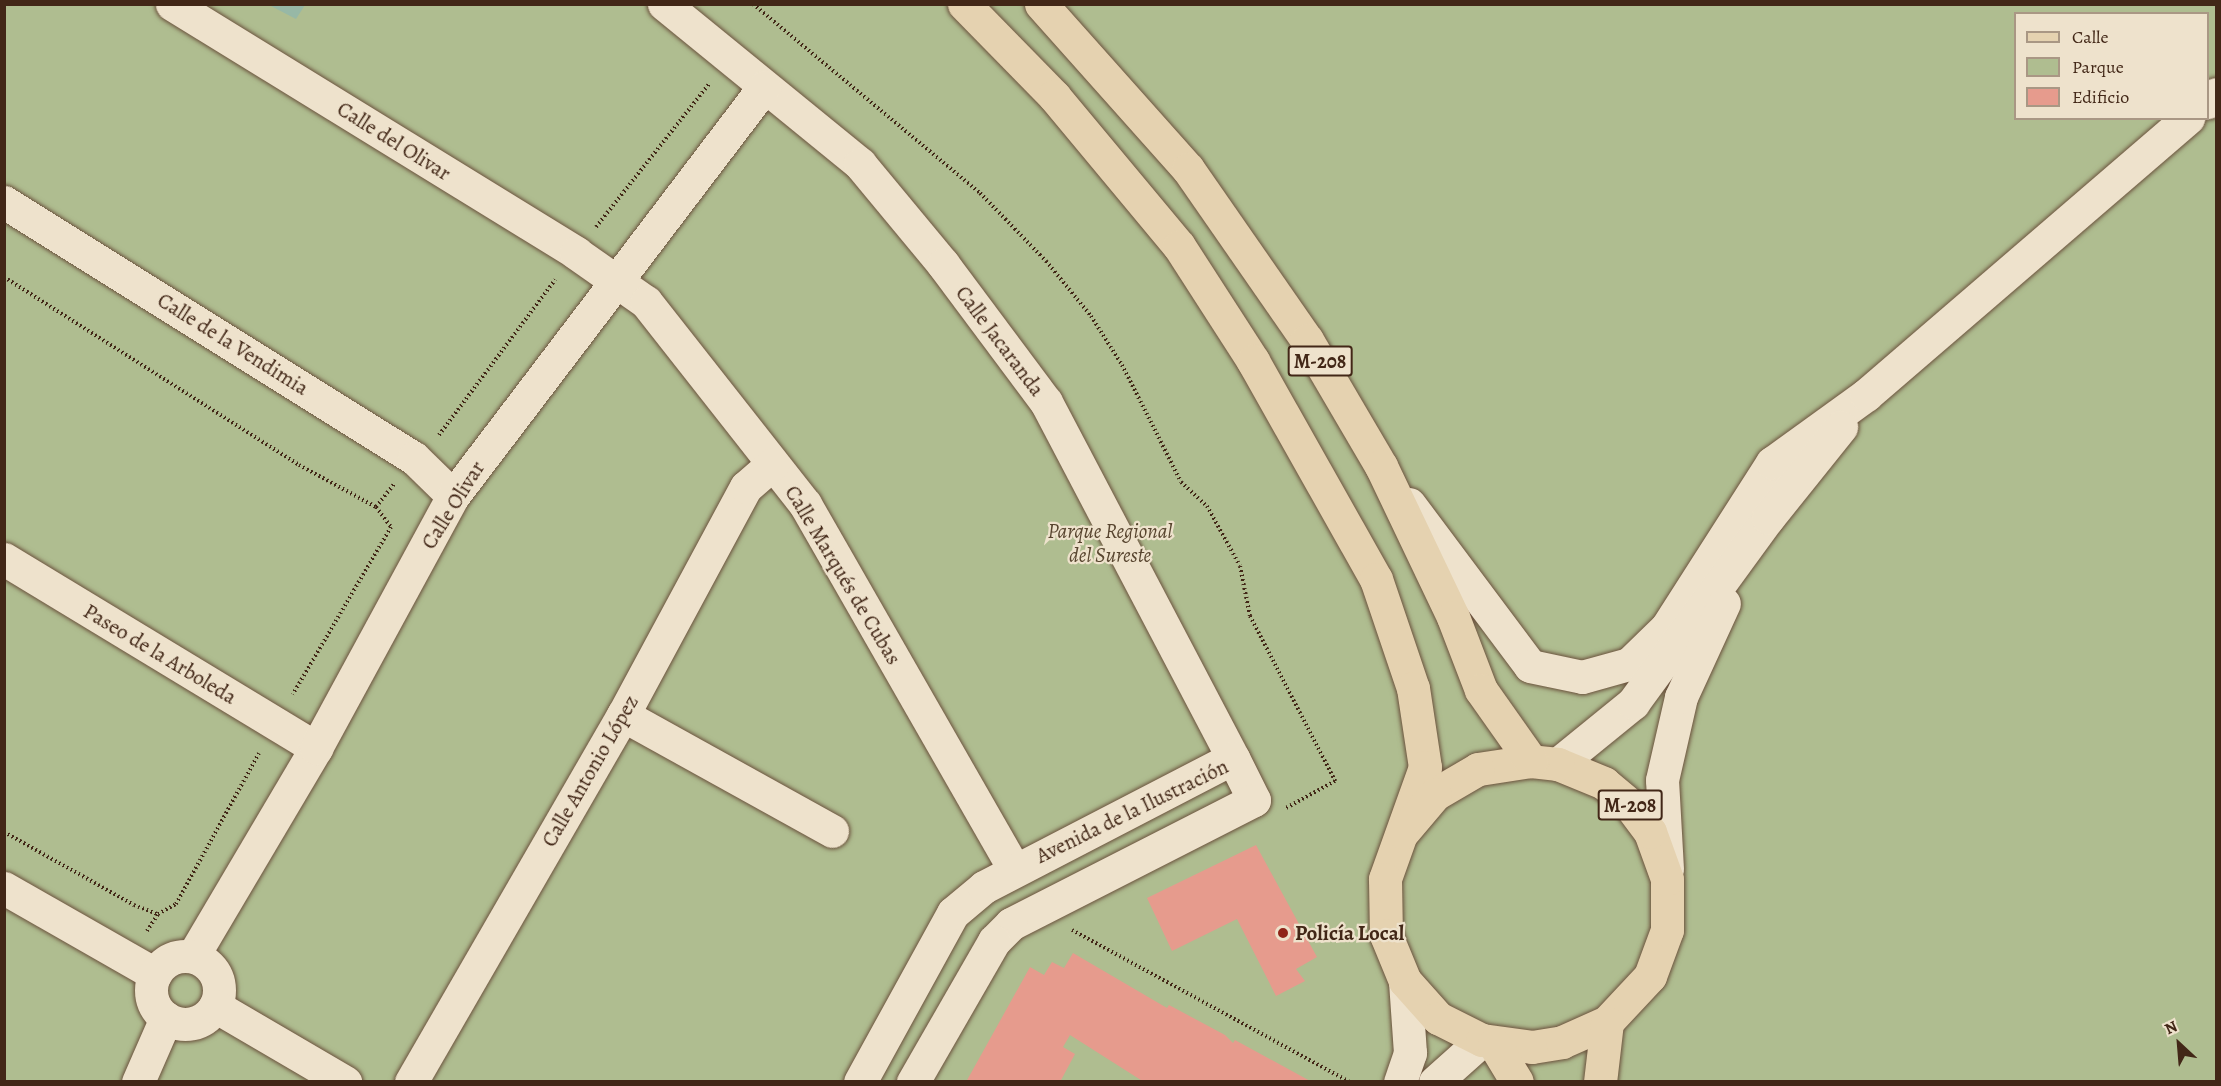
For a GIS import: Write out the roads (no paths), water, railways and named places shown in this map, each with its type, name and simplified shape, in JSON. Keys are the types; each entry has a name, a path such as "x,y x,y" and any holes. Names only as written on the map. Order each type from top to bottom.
{"main road":[{"name":"M-208","path":"964,4 1054,96 1179,246 1253,361 1376,579 1413,688 1425,767 1385,879 1386,935 1405,981 1438,1018 1488,1042 1532,1047 1562,1042 1607,1022 1650,976 1667,930 1667,879 1650,832 1630,805 1604,783 1545,763 1478,769 1435,794 1403,832"},
{"name":"M-208","path":"1041,4 1188,169 1307,340 1381,466 1453,616 1481,690 1545,763"},
{"path":"1599,1082 1607,1022"},
{"path":"1488,1042 1517,1082"}],"street":[{"name":"Calle del Olivar","path":"172,4 616,278"},
{"name":"Calle Jacaranda","path":"664,4 860,164 943,264 1046,402 1233,758"},
{"name":"Calle Olivar","path":"193,956 316,748 453,496 616,278 764,87"},
{"path":"1381,466 1530,666 1582,677 1629,664 1666,627 1772,463 1866,395 2186,120"},
{"name":"Calle de la Vendimia","path":"4,202 414,458 453,496"},
{"name":"Calle Marqués de Cubas","path":"616,278 646,302 805,504 1014,869"},
{"path":"1545,763 1633,703 1768,518 1866,395"},
{"name":"Calle Antonio López","path":"411,1082 623,715 746,488 772,464"},
{"path":"1667,879 1662,780 1681,697 1716,619 1768,518"},
{"name":"Paseo de la Arboleda","path":"4,560 316,748"},
{"path":"623,715 832,831"},
{"name":"Avenida de la Ilustración","path":"860,1082 953,913 984,887 1014,869 1233,758 1254,800 1011,924 994,941 913,1082"},
{"path":"4,888 154,974"},
{"path":"193,956 215,974 219,993 215,1006 194,1023 181,1024 166,1018 152,998 154,974 166,962 193,956"},
{"path":"1400,1082 1410,1053 1405,981"},
{"path":"215,1006 345,1082"},
{"path":"138,1082 166,1018"},
{"path":"1436,1082 1488,1042"}],"place":[{"name":"Policía Local","path":"1283,933"}],"park label":[{"name":"Parque Regional del Sureste","path":"1110,543"}]}
